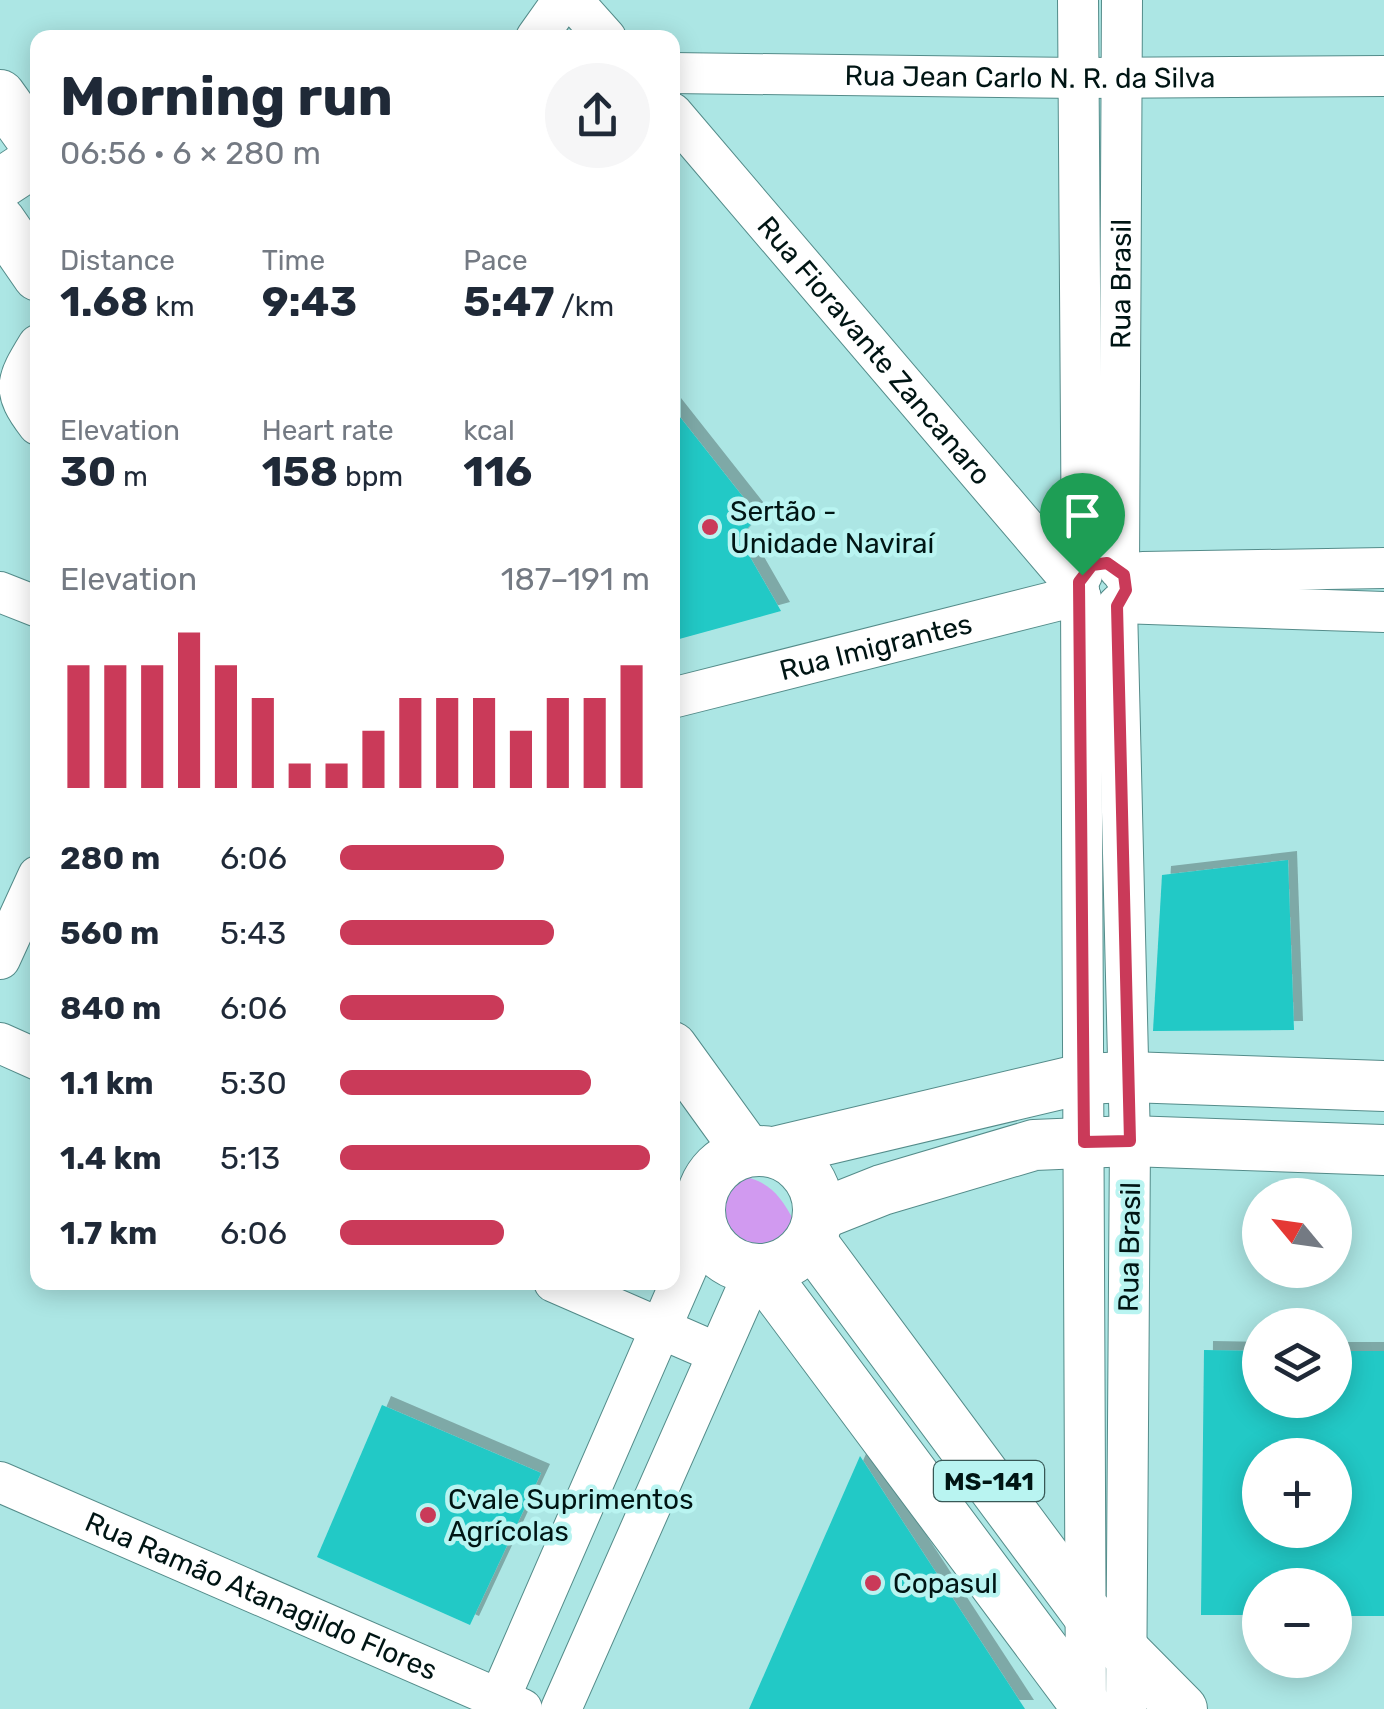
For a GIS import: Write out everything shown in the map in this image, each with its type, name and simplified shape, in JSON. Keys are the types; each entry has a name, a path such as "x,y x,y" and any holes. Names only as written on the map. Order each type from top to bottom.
{"main road":[{"path":"0,95 30,137"},
{"path":"0,184 30,164"},
{"path":"0,221 30,264"},
{"path":"680,1056 761,1151 799,1165 815,1188 815,1228"},
{"path":"1384,1086 1105,1078 726,1160 710,1177 692,1211 715,1251 734,1264 758,1270 790,1262 815,1228 882,1190 1034,1145 1107,1141 1384,1150"},
{"name":"MS-141","path":"815,1228 1086,1612 1182,1709"},
{"name":"MS-141","path":"758,1270 1097,1709"}],"street":[{"path":"542,30 563,0"},
{"path":"572,0 599,30"},
{"path":"1078,0 1100,589"},
{"name":"Rua Brasil","path":"1097,1709 1125,1650 1105,1078 1100,589 1124,76 1122,0"},
{"name":"Rua Jean Carlo N. R. da Silva","path":"680,73 1079,78 1384,76"},
{"name":"Rua Fioravante Zancanaro","path":"680,122 1100,589"},
{"path":"30,358 21,373 18,391 30,415"},
{"name":"Rua Imigrantes","path":"680,696 1100,589 1143,572 1384,568"},
{"name":"Rua Imigrantes","path":"1100,589 1384,612"},
{"path":"0,592 30,604"},
{"path":"0,959 30,893"},
{"path":"0,1044 30,1057"},
{"name":"Rua Brasil","path":"1097,1709 1086,1612 1107,1141"},
{"path":"680,1256 692,1211"},
{"path":"560,1709 717,1353 758,1270"},
{"path":"573,1290 717,1353"},
{"path":"505,1706 661,1328 671,1290"},
{"name":"Rua Ramão Atanagildo Flores","path":"0,1482 505,1706"}],"shaded area":[{"path":"735,1174 756,1180 778,1196 795,1223 789,1242 768,1253 726,1232 715,1214 711,1189 724,1176"}],"building":[{"name":"Sertão - Unidade Naviraí","path":"680,417 758,516 739,538 781,611 680,639"},
{"path":"1288,860 1294,1030 1153,1031 1162,875"},
{"path":"1204,1350 1242,1351 1242,1418 1352,1418 1352,1351 1384,1351 1384,1616 1352,1616 1352,1568 1242,1568 1242,1615 1201,1615"},
{"name":"Cvale Suprimentos Agrícolas","path":"382,1405 541,1473 470,1625 317,1557"},
{"name":"Copasul","path":"860,1456 1025,1709 749,1709"}],"place":[{"name":"Sertão - Unidade Naviraí","path":"710,527"},
{"name":"Cvale Suprimentos Agrícolas","path":"428,1515"},
{"name":"Copasul","path":"873,1583"}],"route":[{"path":"1107,563 1120,569 1126,582 1124,597 1117,606 1130,1141 1084,1142 1079,590 1082,575 1092,565 1107,563"}]}
